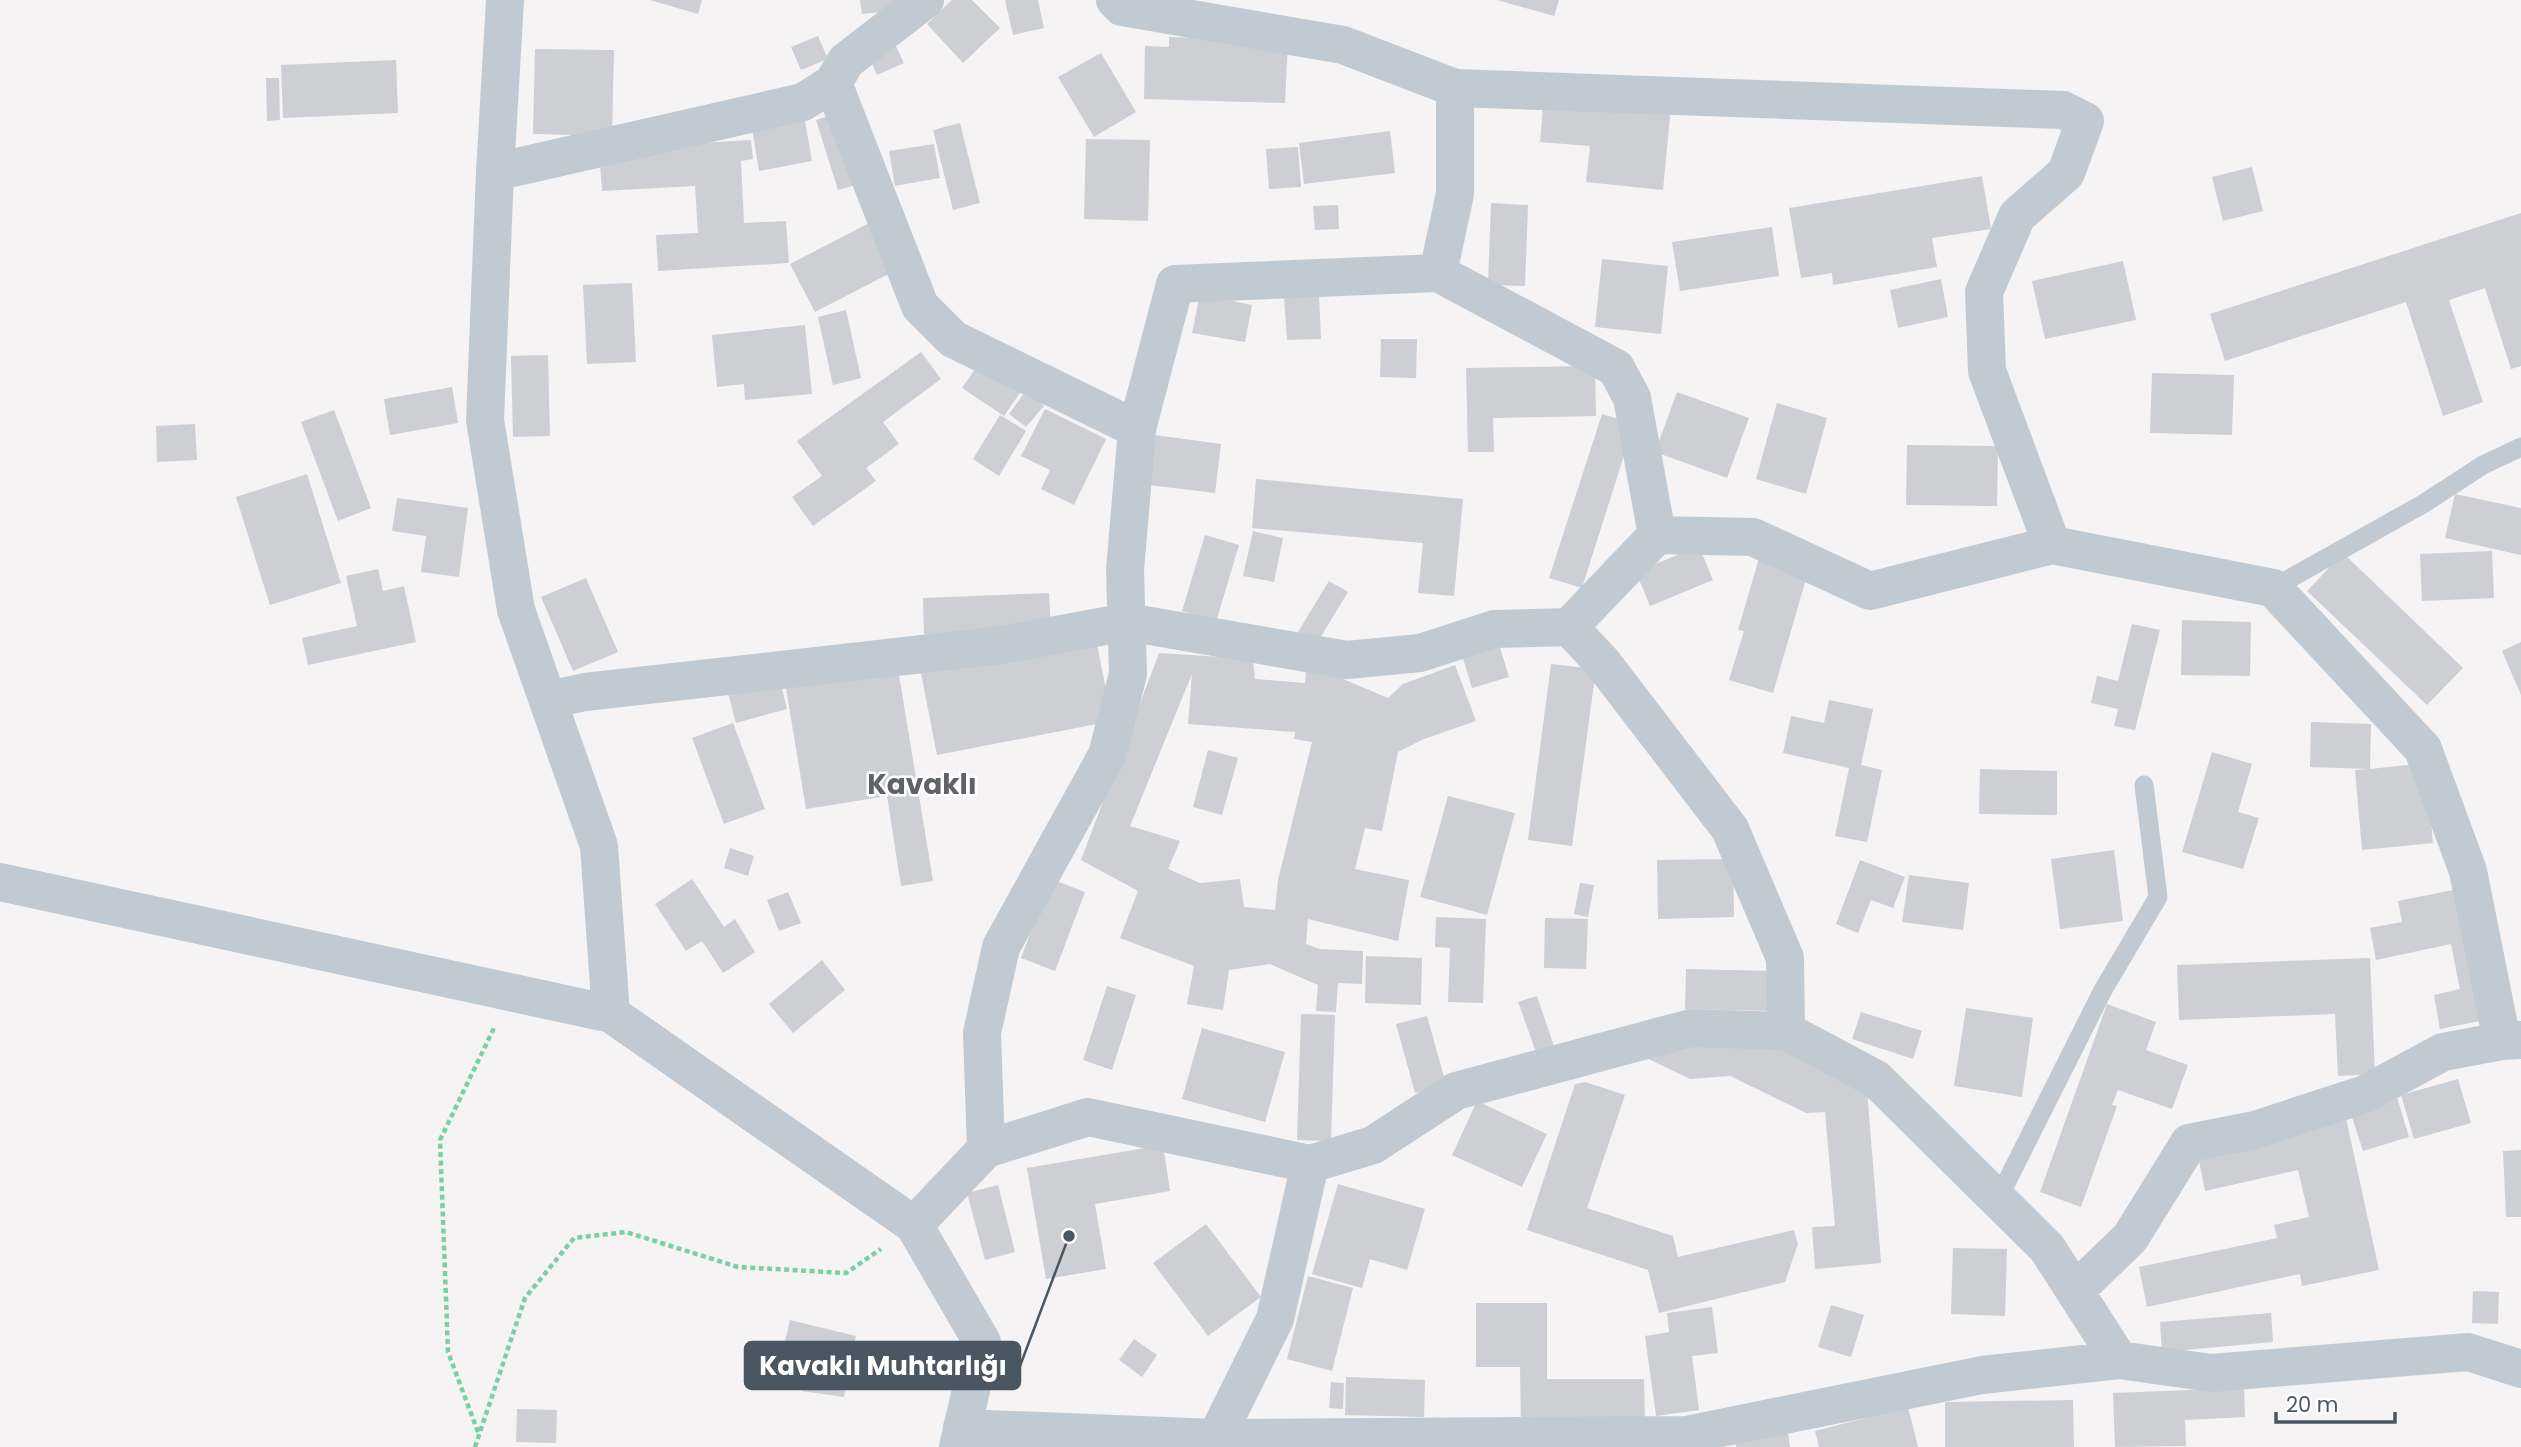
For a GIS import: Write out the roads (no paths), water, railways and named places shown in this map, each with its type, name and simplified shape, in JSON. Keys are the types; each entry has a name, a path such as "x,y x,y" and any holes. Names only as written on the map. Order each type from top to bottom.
{"street":[{"path":"505,0 485,420 516,610 599,846 611,1014"},
{"path":"495,172 803,102 833,83 846,61 925,0"},
{"path":"1115,0 1122,6 1343,45 1455,88 2063,110 2085,121 2066,173 2017,216 1984,292 1987,371 2052,545"},
{"path":"833,83 920,306 953,338 1137,429"},
{"path":"1438,273 1455,194 1455,88"},
{"path":"986,1149 982,1033 1000,947 1107,755 1128,674 1125,570 1137,429 1175,284 1438,273 1616,368 1632,398 1657,535"},
{"path":"548,700 585,692 1002,645 1127,622 1347,660 1420,653 1494,629 1569,627 1657,535 1753,537 1870,591 2052,545 2273,588 2423,749 2468,871 2512,1041 2443,1052 2365,1094 2255,1130 2189,1143 2130,1238 2075,1291"},
{"path":"1569,627 1602,662 1730,829 1785,958 1786,1031"},
{"path":"0,882 611,1014 914,1225 982,1342 960,1438 1217,1443 1657,1441 1982,1375 2119,1360 2211,1373 2468,1352 2521,1369"},
{"path":"914,1225 986,1149 1088,1117 1310,1164 1373,1145 1456,1091 1691,1028 1786,1031 1876,1079 1998,1199 2047,1248 2119,1360"},
{"path":"1217,1443 1275,1319 1310,1164"}],"lane":[{"path":"2273,588 2423,504 2483,465 2521,447"},
{"path":"1998,1199 2103,990 2158,897 2144,785"}],"place":[{"name":"Kavaklı Muhtarlığı","path":"1069,1236"}],"district":[{"name":"Kavaklı","path":"922,784"}]}
